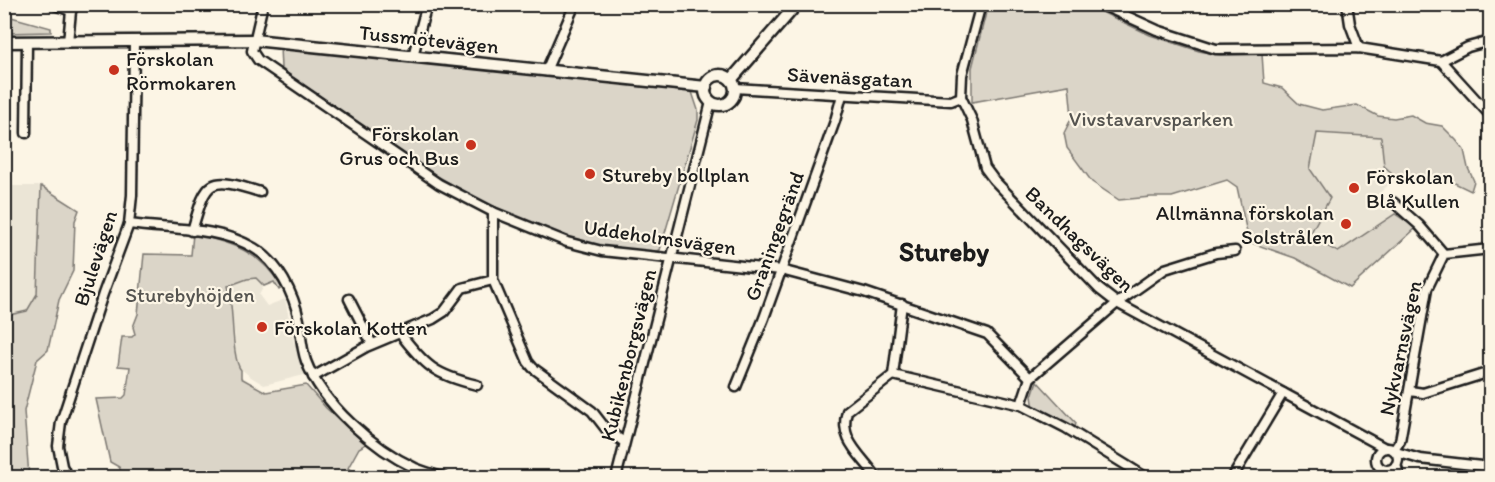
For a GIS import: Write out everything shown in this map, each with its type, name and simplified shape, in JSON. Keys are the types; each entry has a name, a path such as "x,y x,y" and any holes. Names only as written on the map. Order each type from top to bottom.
{"street":[{"path":"52,4 73,8 68,42"},
{"path":"254,40 263,4"},
{"path":"413,56 427,4"},
{"path":"546,71 575,4"},
{"path":"733,84 724,76 718,75 711,78 706,87 706,93 711,102 722,105 733,98 733,84 797,4"},
{"name":"Bandhagsvägen","path":"981,4 962,75 962,97 972,120 985,168 1057,246 1099,289 1117,303 1372,441 1420,459"},
{"path":"1101,4 1112,7 1157,30 1216,49 1359,48 1441,62 1491,115"},
{"path":"1347,4 1350,24 1359,48"},
{"name":"Tussmötevägen","path":"4,42 254,40 706,87"},
{"name":"Uddeholmsvägen","path":"254,40 252,51 258,60 439,184 493,212 567,242 593,249 781,270 825,280 987,334 1030,378"},
{"path":"1441,62 1468,47 1491,41"},
{"path":"26,133 27,42"},
{"name":"Bjulevägen","path":"68,477 62,466 58,446 61,422 103,294 129,224 132,195 134,42"},
{"name":"Sävenäsgatan","path":"733,84 842,95 951,101 962,97"},
{"name":"Graningegränd","path":"736,387 781,270 835,121 842,95"},
{"name":"Kubikenborgsvägen","path":"616,477 711,102"},
{"path":"192,231 201,200 206,190 215,183 224,182 260,192"},
{"path":"1393,202 1419,225 1444,254 1491,249"},
{"path":"493,212 493,280 528,362 532,368 591,411 606,429 624,442"},
{"path":"129,224 219,234 255,248 278,270 296,308 301,345 313,377 351,423 371,440 416,468 445,477"},
{"path":"1021,405 1030,378 1117,303 1165,269 1216,253 1235,251"},
{"name":"Nykvarnsvägen","path":"1391,450 1400,441 1427,289 1444,254"},
{"path":"313,377 372,344 433,319 444,312 462,288 493,280"},
{"path":"349,298 372,344"},
{"path":"877,477 844,433 844,421 847,411 893,375 902,304"},
{"path":"399,332 427,364 449,378 477,385"},
{"path":"1410,391 1423,393 1491,372"},
{"path":"893,375 1021,405 1066,428 1147,477"},
{"path":"1232,477 1283,393"},
{"path":"1372,441 1380,468 1391,477"},
{"path":"1376,457 1379,452 1391,450 1400,477"},
{"path":"1380,468 1390,469 1397,464 1420,459 1491,467"}],"shaded area":[{"name":"Förskolan Blå Kullen","path":"1317,133 1381,137 1384,166 1396,178 1373,199 1395,214 1338,252 1309,236 1330,198 1310,169"},
{"path":"4,184 41,186 37,294 27,311 9,316 4,316"},
{"name":"Förskolan Kotten","path":"256,278 264,286 259,295 267,306 285,299 304,375 264,385 236,365 235,336 228,286"}],"green space":[{"name":"Vivstavarvsparken","path":"988,5 1087,5 1150,35 1199,51 1220,55 1262,54 1264,83 1282,88 1299,104 1322,110 1357,105 1378,116 1394,118 1411,115 1425,123 1442,126 1464,150 1474,181 1471,191 1438,175 1415,180 1397,176 1384,166 1381,137 1317,133 1310,169 1330,198 1309,236 1338,252 1395,214 1416,228 1350,288 1295,258 1249,242 1237,187 1227,180 1172,197 1119,200 1092,182 1067,148 1064,133 1072,117 1069,85 972,102 972,68"},
{"path":"4,15 51,28 51,32 5,33"},
{"path":"280,47 692,92 698,110 698,120 660,250 655,252 622,249 582,242 550,231 481,201 439,177 291,76 281,68"},
{"path":"41,186 79,210 75,221 73,271 59,300 48,350 37,360 24,411 29,477 5,477 5,316 27,311 37,294"},
{"name":"Sturebyhöjden","path":"193,234 244,250 265,265 274,275 282,288 279,290 274,282 264,286 256,278 228,286 234,344 241,378 266,392 306,385 326,408 366,444 359,448 348,468 359,477 124,477 119,467 110,462 96,399 123,398 126,395 130,367 118,366 122,337 132,337 135,334 133,327 138,314 144,254 191,255"},
{"path":"1037,381 1076,423 1074,432 1034,409 1032,396"}],"place":[{"name":"Förskolan Rörmokaren","path":"114,70"},
{"name":"Förskolan Grus och Bus","path":"471,145"},
{"name":"Stureby bollplan","path":"590,174"},
{"name":"Förskolan Blå Kullen","path":"1354,188"},
{"name":"Allmänna förskolan Solstrålen","path":"1346,224"},
{"name":"Förskolan Kotten","path":"262,327"}],"district":[{"name":"Stureby","path":"944,251"}]}
